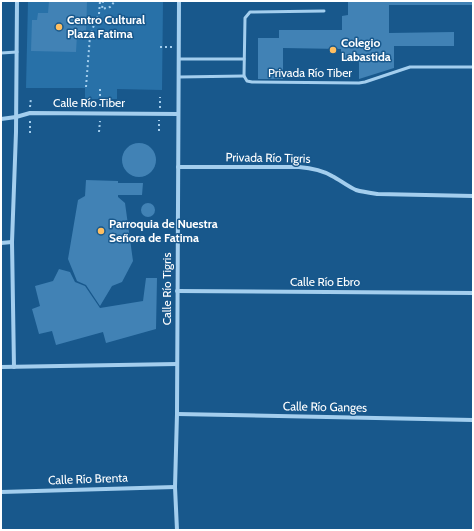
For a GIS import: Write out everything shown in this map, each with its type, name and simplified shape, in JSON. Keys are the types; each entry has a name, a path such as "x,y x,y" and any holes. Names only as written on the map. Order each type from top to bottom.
{"street":[{"path":"14,367 12,242 16,117 17,1"},
{"name":"Calle Río Tigris","path":"177,530 175,487 177,414 179,1"},
{"name":"Calle Río Tiber","path":"1,119 30,113 178,114"},
{"name":"Privada Río Tigris","path":"178,167 312,168 331,175 349,187 378,194 473,196"},
{"path":"1,242 12,242"},
{"name":"Calle Río Ebro","path":"177,290 473,293"},
{"path":"1,367 177,364"},
{"name":"Calle Río Ganges","path":"177,414 473,420"},
{"name":"Calle Río Brenta","path":"1,492 175,487"}],"lane":[{"path":"244,76 245,18 250,12 324,11"},
{"path":"1,53 17,52"},
{"path":"179,59 244,59"},
{"name":"Privada Río Tiber","path":"179,77 244,76 247,81 252,82 359,83 410,67 473,67"}],"path":[{"path":"101,1 102,9 110,7 115,1"},
{"path":"86,87 90,36 98,19 101,1"}],"shaded area":[{"path":"28,1 163,1 162,90 117,89 117,99 85,99 85,88 26,88"}],"building":[{"name":"Centro Cultural Plaza Fatima","path":"49,1 87,1 86,35 77,35 76,52 31,51 32,20 37,20 38,13 48,13"},
{"path":"348,1 473,1 473,5 389,5 389,33 454,32 454,46 394,46 394,68 359,79 359,59 341,59 341,49 283,48 283,79 258,79 258,38 279,38 279,30 342,30 342,16 348,15"},
{"path":"136,143 142,143 146,144 153,150 156,160 155,167 149,174 142,177 136,177 132,176 125,170 122,163 122,157 123,153 129,146"},
{"name":"Parroquia de Nuestra Señora de Fatima","path":"86,180 118,181 118,183 143,183 142,195 118,195 118,197 125,203 133,261 122,282 112,286 100,306 86,285 77,281 68,259 78,200 85,196"},
{"path":"148,203 153,205 155,210 153,215 148,217 143,215 141,210 143,205"},
{"path":"59,269 70,272 75,282 85,286 100,308 143,301 146,278 157,278 156,329 106,343 103,332 56,345 52,331 39,334 32,309 40,306 35,286 53,281"}],"place":[{"name":"Centro Cultural Plaza Fatima","path":"59,27"},
{"name":"Colegio Labastida","path":"333,50"},
{"name":"Parroquia de Nuestra Señora de Fatima","path":"101,231"}]}
